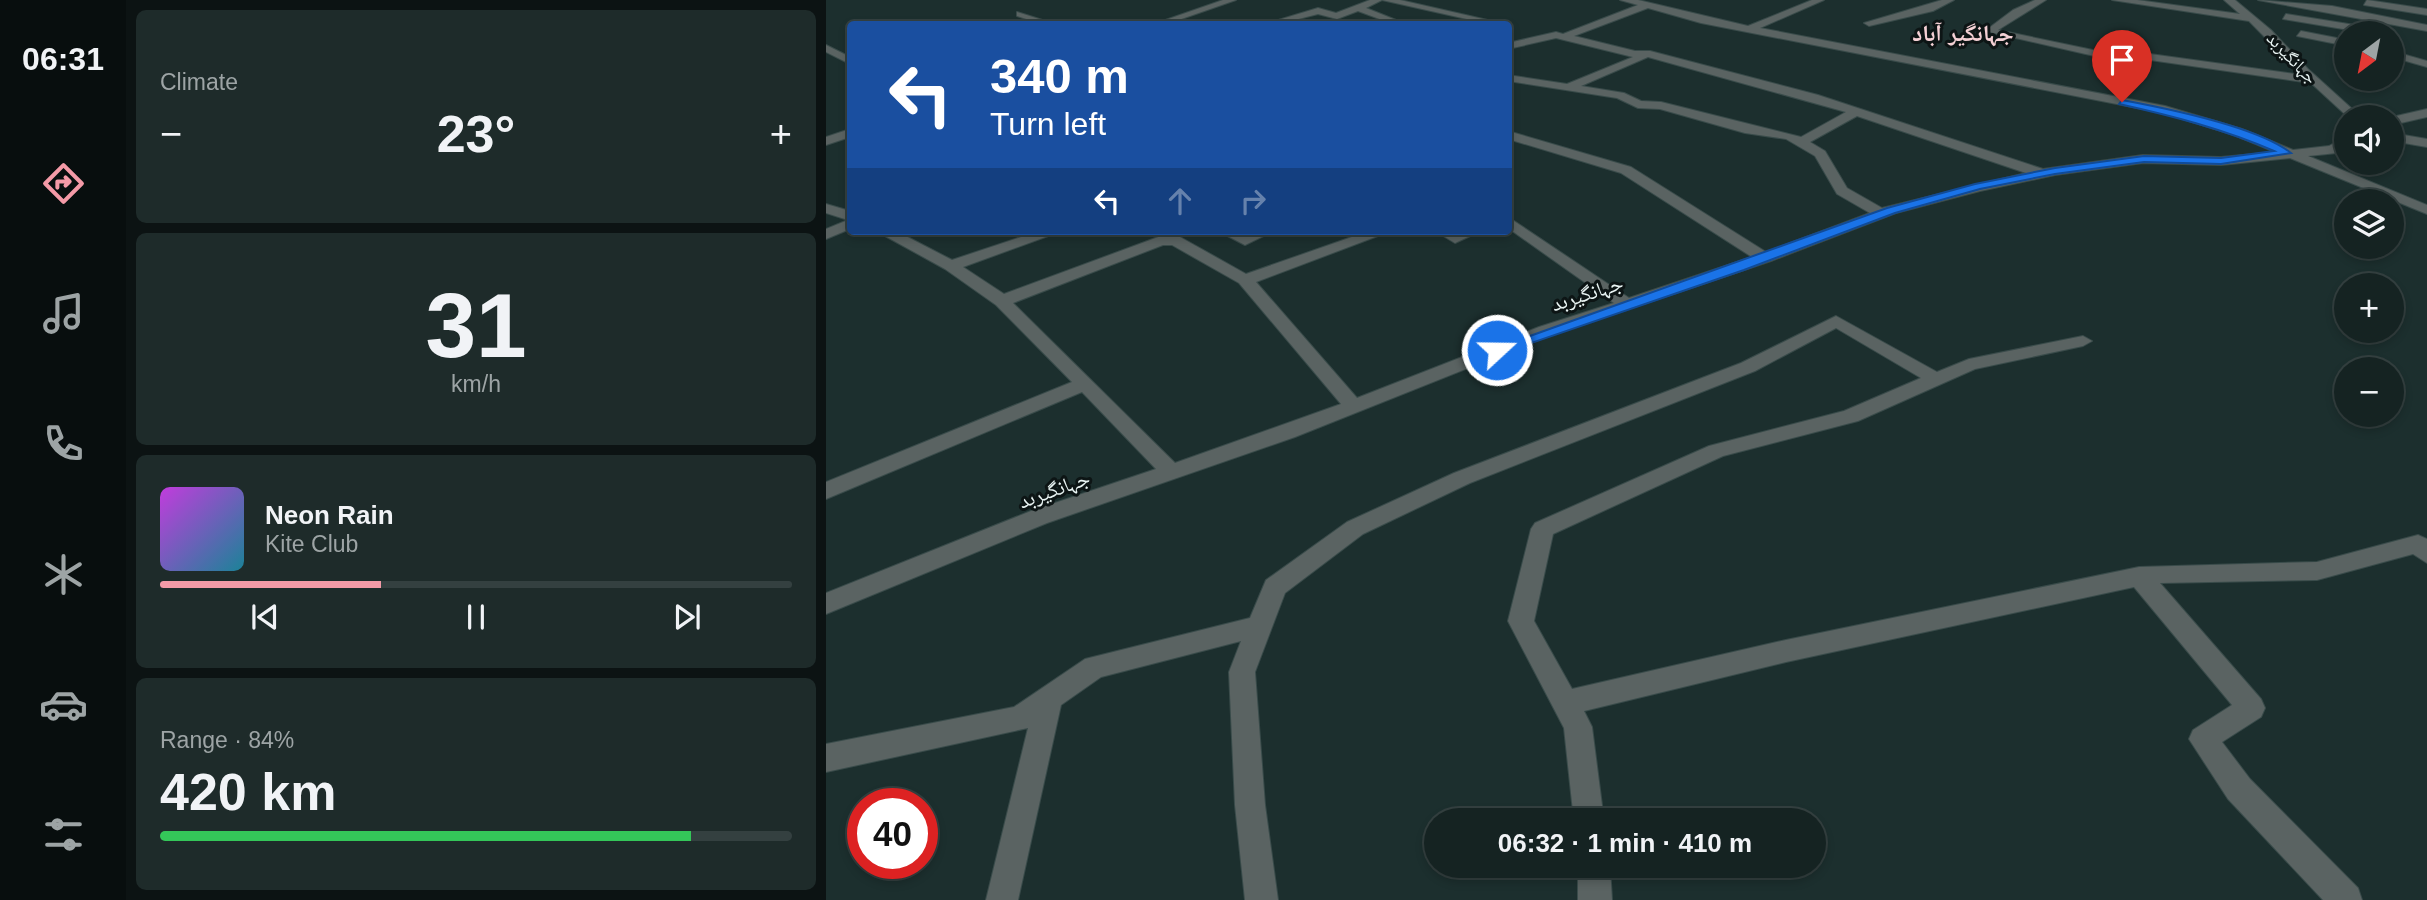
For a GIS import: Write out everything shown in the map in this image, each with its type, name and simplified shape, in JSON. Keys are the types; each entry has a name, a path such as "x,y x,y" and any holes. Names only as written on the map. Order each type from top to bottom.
{"street":[{"path":"1169,21 1232,0"},
{"path":"1281,21 1318,11 1337,16 1378,0"},
{"path":"1387,0 1486,21"},
{"path":"1625,0 1701,20 2165,110 2238,132 2422,205 2427,210"},
{"path":"1512,45 1560,36 1662,0"},
{"path":"1750,29 1821,0"},
{"path":"1868,23 1930,9 1949,0"},
{"path":"2042,0 2015,12 1990,31 2112,57 2150,57 2313,80"},
{"path":"2117,0 2251,18"},
{"name":"جہانگیربد","path":"2229,0 2263,28 2341,105"},
{"path":"2263,0 2332,9 2427,28"},
{"path":"2340,0 2426,12"},
{"path":"2413,0 2426,12"},
{"path":"1358,8 1393,21"},
{"path":"2240,9 2266,14"},
{"path":"1020,14 1041,21"},
{"path":"2280,16 2334,25"},
{"path":"1512,27 1541,31 1635,54 1650,54 1766,83 2042,174"},
{"path":"2263,28 2334,41"},
{"path":"826,48 847,59"},
{"path":"1571,86 1650,54"},
{"path":"2404,57 2427,64"},
{"path":"1512,79 1620,95 1638,104 1661,106 1745,130 1790,136 1820,154 1842,191 1882,214"},
{"path":"1801,142 1855,111"},
{"path":"2404,118 2427,113"},
{"path":"826,141 847,134"},
{"path":"1512,136 1626,170 1765,258"},
{"path":"2404,139 2427,144"},
{"path":"826,141 847,144"},
{"name":"جہانگیربد","path":"826,604 1039,517 1354,406 1545,331 1765,258 1882,214 1979,187 2042,174 2144,159 2221,161 2334,148"},
{"path":"826,208 847,215"},
{"path":"1512,224 1627,304"},
{"path":"826,234 847,225"},
{"path":"892,235 951,266 1002,301 1172,472"},
{"path":"951,266 1042,235"},
{"path":"1234,235 1245,240 1257,235"},
{"path":"1245,280 1372,235"},
{"path":"1002,301 1169,239 1245,280 1354,406"},
{"path":"1261,900 1250,805 1242,671 1275,587 1355,528 1462,478 1748,368 1836,321 1936,379"},
{"path":"1587,808 1578,727 1521,621 1543,529 1716,451 1852,416 1969,365 2082,341"},
{"path":"826,491 1085,384"},
{"path":"1565,703 1786,651 2139,576 2317,570 2418,544 2427,554"},
{"path":"2139,576 2251,708 2203,739 2239,789 2346,900"},
{"path":"826,758 1020,718 1094,667 1259,626"},
{"path":"1002,900 1049,698"},
{"path":"1594,878 1595,900"}],"district":[{"name":"جہانگیر آباد","path":"1963,33"}],"route":[{"path":"1497,350 1545,331 1739,267 1891,210 1979,187 2055,171 2144,159 2221,161 2286,153 2238,132 2165,110 2122,102"}]}
